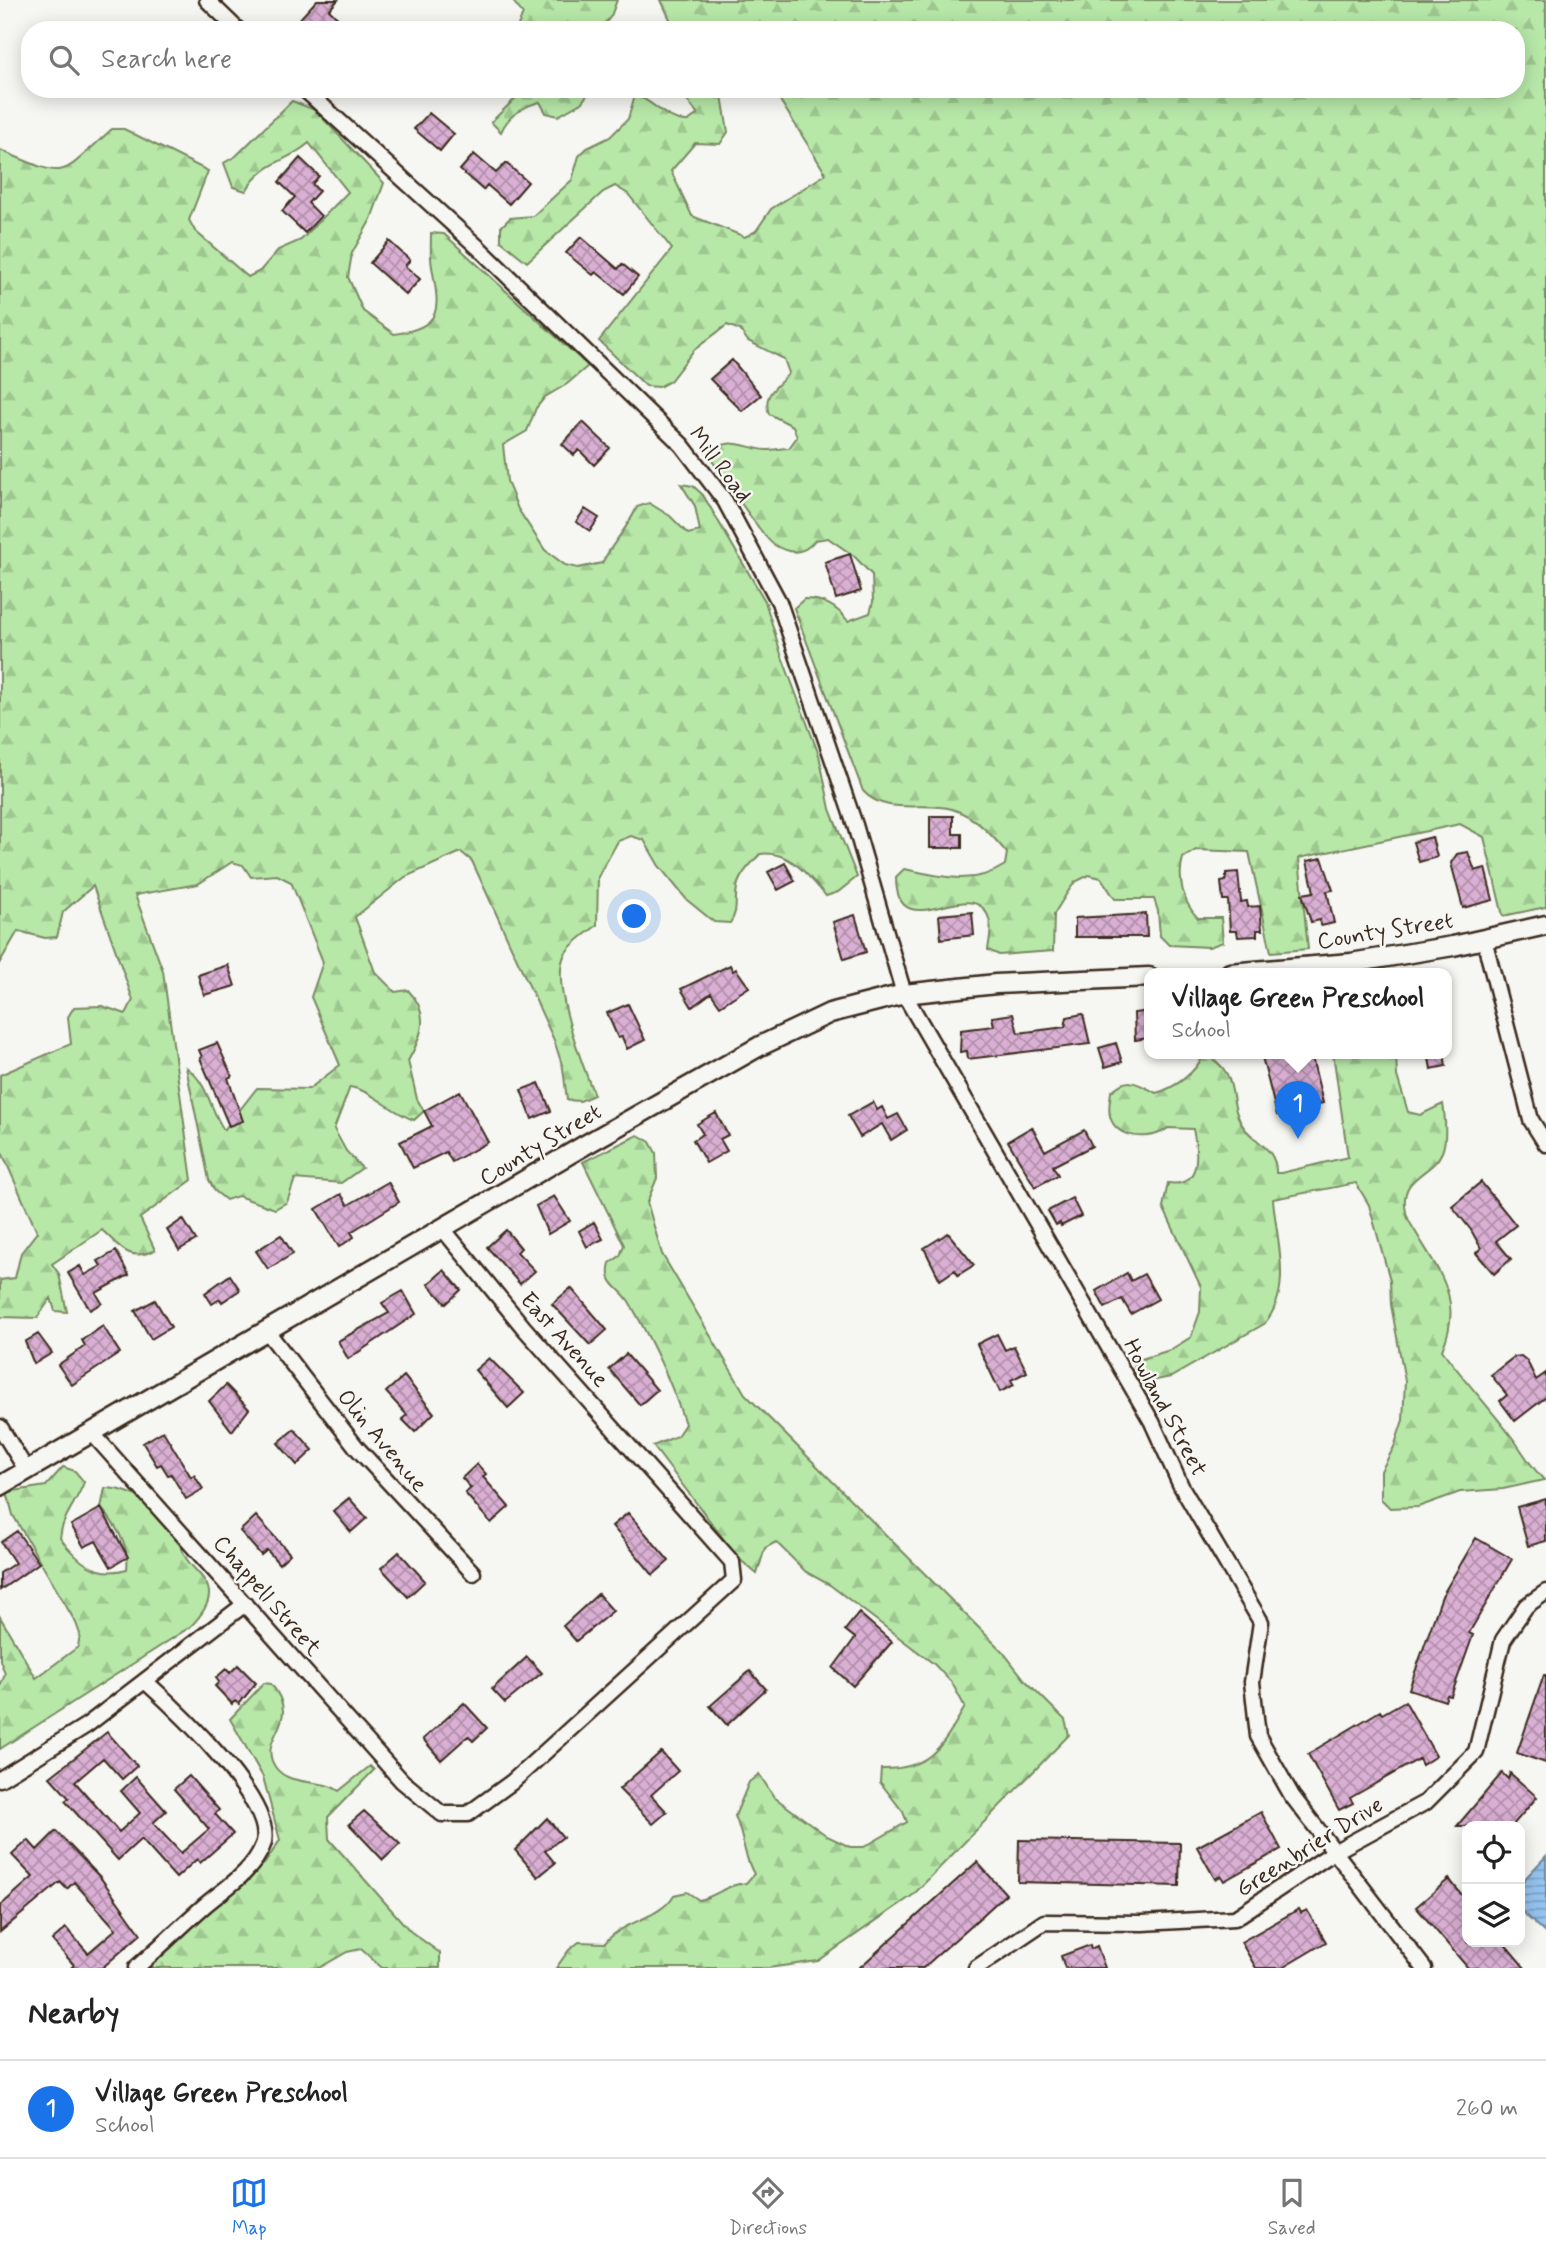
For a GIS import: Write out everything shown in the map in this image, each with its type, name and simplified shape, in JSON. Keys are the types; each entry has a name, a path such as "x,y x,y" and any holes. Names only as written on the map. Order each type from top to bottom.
{"street":[{"path":"207,0 229,21"},
{"name":"Mill Road","path":"314,98 481,250 682,445 725,500 779,602 855,825 904,994"},
{"name":"County Street","path":"1290,968 1351,963 1546,925"},
{"path":"1484,939 1531,1120 1546,1143"},
{"name":"County Street","path":"0,1486 760,1045 830,1013 904,994 996,985 1144,977"},
{"name":"Howland Street","path":"904,994 1152,1422 1181,1486 1261,1622 1252,1682 1258,1737 1292,1796 1424,1968"},
{"name":"East Avenue","path":"408,1787 442,1814 468,1814 512,1782 734,1580 732,1562 524,1328 443,1229"},
{"name":"Olin Avenue","path":"266,1330 357,1448 473,1573"},
{"path":"0,1427 27,1471"},
{"name":"Chappell Street","path":"92,1433 408,1787"},
{"name":"Greenbrier Drive","path":"976,1968 1044,1922 1142,1923 1235,1918 1334,1852 1426,1802 1476,1752 1503,1640 1526,1606 1546,1592"},
{"path":"0,1779 87,1725 245,1604"},
{"path":"136,1968 248,1870 264,1844 264,1819 250,1793 211,1748 145,1681"}],"green space":[{"path":"512,0 617,0 607,21 520,21 523,14"},
{"path":"661,0 1546,0 1546,907 1503,916 1484,837 1460,824 1299,858 1308,949 1271,952 1249,852 1196,850 1183,858 1181,882 1188,905 1198,918 1221,918 1223,942 1209,947 1169,945 1160,936 1154,899 1115,899 1101,878 1089,875 1075,882 1054,914 1053,951 999,955 988,950 990,923 983,908 971,902 923,910 909,908 900,898 896,877 904,869 968,878 993,872 1005,865 1007,853 982,827 960,812 941,807 893,806 872,799 863,791 794,608 804,599 811,599 829,604 848,621 870,613 873,602 872,575 854,556 828,538 815,540 796,552 773,544 750,517 708,455 722,445 729,444 766,450 789,448 797,437 793,426 769,414 767,407 772,391 789,373 784,359 748,341 740,330 727,325 694,350 670,381 659,387 646,386 599,341 672,249 628,194 615,186 603,192 527,262 501,241 501,227 510,218 533,216 572,180 579,156 587,148 610,137 628,119 634,98 649,102 673,118 688,121 698,114 685,98 722,98 728,132 720,144 695,143 671,171 692,216 745,237 756,231 771,209 826,174 779,98 1525,98 1525,21 671,21"},
{"path":"516,98 585,98 558,116 546,113 540,102 528,106 512,117 501,132 491,122"},
{"path":"292,101 315,110 384,183 371,219 352,253 348,277 363,311 394,334 411,331 430,320 435,313 436,304 431,233 444,234 588,366 567,384 545,397 536,408 527,431 503,445 507,481 518,509 545,550 565,565 578,568 602,563 637,507 649,503 670,516 688,534 700,531 695,506 681,484 693,486 703,495 765,601 781,654 819,755 830,809 857,877 838,892 826,896 805,872 789,860 771,854 760,854 740,879 730,923 714,922 687,900 659,866 644,840 631,836 618,841 598,877 597,925 568,950 561,967 561,984 569,1024 594,1095 580,1101 567,1100 563,1068 554,1040 472,861 461,852 405,877 355,917 375,972 395,992 408,990 420,1008 420,1034 408,1061 417,1099 424,1111 414,1120 350,1087 334,1129 346,1151 362,1168 341,1183 295,1179 287,1202 275,1209 238,1196 226,1200 215,1191 209,1180 186,1067 200,1081 224,1130 257,1088 309,1089 340,1065 311,997 323,962 291,882 277,875 251,877 243,865 232,862 198,884 135,895 163,971 192,1180 140,1218 155,1250 146,1254 131,1254 102,1230 52,1264 59,1274 67,1312 55,1311 51,1298 37,1318 0,1317 0,1280 15,1278 21,1253 37,1232 0,1148 0,1075 71,1044 68,1017 74,1007 102,1006 126,1014 133,1000 93,886 63,912 57,937 45,938 18,931 0,962 0,150 52,170 62,169 81,158 112,129 124,129 208,171 189,220 195,231 248,277 260,271 278,250 301,240 348,192 309,143 260,174 246,191 233,187 224,163 236,156"},
{"path":"1201,1059 1212,1059 1224,1070 1229,1079 1239,1119 1245,1129 1270,1153 1276,1173 1348,1157 1334,1059 1396,1059 1397,1076 1408,1112 1420,1115 1443,1104 1444,1147 1437,1160 1411,1183 1405,1200 1409,1221 1447,1290 1450,1318 1442,1350 1544,1480 1503,1489 1460,1492 1418,1507 1390,1508 1381,1499 1381,1471 1394,1447 1403,1420 1405,1381 1391,1305 1390,1280 1369,1205 1356,1183 1273,1199 1281,1280 1273,1311 1264,1324 1171,1377 1146,1382 1134,1374 1135,1361 1170,1350 1191,1337 1200,1312 1201,1287 1163,1207 1168,1183 1187,1180 1192,1174 1196,1148 1193,1129 1168,1128 1144,1136 1135,1136 1119,1130 1110,1116 1111,1092 1128,1082 1156,1093 1163,1091 1191,1073"},
{"path":"638,1135 650,1142 656,1153 657,1178 647,1202 662,1254 745,1394 1003,1652 1025,1680 1065,1720 1069,1735 913,1895 818,1961 768,1968 556,1968 569,1950 579,1942 605,1943 621,1929 659,1910 674,1895 687,1892 699,1900 746,1883 754,1874 735,1816 749,1782 759,1774 774,1797 827,1836 850,1847 864,1847 907,1822 903,1812 880,1782 881,1769 912,1765 933,1753 965,1707 952,1683 934,1664 830,1585 806,1572 776,1542 765,1548 757,1574 738,1558 653,1446 677,1436 685,1424 646,1332 630,1303 609,1276 610,1263 620,1256 624,1245 583,1162"},
{"path":"63,1467 75,1471 84,1482 61,1530 60,1538 81,1561 106,1571 127,1569 121,1536 101,1508 105,1488 123,1491 150,1504 170,1523 186,1558 204,1579 209,1599 190,1627 0,1749 0,1687 5,1674 0,1660 0,1617 36,1678 78,1647 80,1634 76,1623 13,1515 7,1492 46,1486"},
{"path":"264,1683 271,1684 280,1697 283,1708 270,1751 277,1770 293,1779 322,1784 339,1791 370,1766 374,1770 328,1817 329,1839 410,1931 440,1953 440,1968 382,1968 361,1949 347,1952 319,1968 145,1968 265,1863 280,1840 263,1777 230,1719"}],"water":[{"path":"1546,1856 1546,1934 1525,1915 1525,1879"}],"building":[{"path":"317,0 338,0 329,10 341,21 298,21"},
{"path":"429,113 454,134 440,151 414,129"},
{"path":"474,154 496,173 506,163 528,182 509,204 487,185 483,190 460,170"},
{"path":"300,158 319,176 312,184 319,191 308,203 321,216 305,233 282,211 295,197 279,182"},
{"path":"581,237 618,269 622,264 638,277 624,294 596,272 593,275 566,253"},
{"path":"389,241 410,260 405,266 420,279 406,295 370,263"},
{"path":"732,360 761,395 742,411 710,379"},
{"path":"583,422 610,448 594,465 579,450 574,455 562,444"},
{"path":"585,509 599,518 590,531 576,522"},
{"path":"850,554 861,591 836,599 825,562"},
{"path":"930,816 953,816 953,834 962,834 962,848 930,848"},
{"path":"1432,837 1437,857 1419,862 1413,842"},
{"path":"1468,852 1475,871 1485,868 1493,900 1463,908 1451,863 1457,854"},
{"path":"1322,858 1333,890 1327,891 1334,923 1321,926 1320,920 1311,922 1302,894 1314,892 1307,861"},
{"path":"785,863 795,881 778,890 768,872"},
{"path":"1238,872 1241,902 1247,901 1248,907 1260,906 1262,930 1257,930 1257,936 1238,937 1237,931 1230,931 1228,900 1223,900 1221,882 1226,881 1226,873"},
{"path":"972,912 974,935 941,939 939,915"},
{"path":"1146,914 1147,937 1075,937 1075,918"},
{"path":"855,915 866,952 844,959 833,922"},
{"path":"228,965 235,986 204,995 198,975"},
{"path":"730,965 749,987 720,1006 711,993 692,1007 681,989"},
{"path":"628,1004 645,1040 627,1049 622,1037 618,1038 607,1013"},
{"path":"1144,1012 1144,1039 1135,1040 1134,1013"},
{"path":"1013,1014 1018,1033 1065,1027 1067,1017 1083,1014 1090,1044 968,1059 967,1051 960,1052 961,1030 994,1026 992,1017"},
{"path":"217,1043 232,1076 228,1078 243,1121 229,1126 200,1058 202,1057 199,1050"},
{"path":"1116,1043 1122,1062 1105,1067 1099,1048"},
{"path":"1263,1059 1312,1059 1323,1103 1277,1115"},
{"path":"1429,1059 1445,1059 1446,1066 1431,1069"},
{"path":"539,1083 551,1111 532,1119 521,1090"},
{"path":"460,1091 488,1142 452,1162 446,1152 413,1168 400,1142 432,1126 424,1111"},
{"path":"873,1102 877,1110 882,1107 888,1119 898,1114 907,1130 891,1140 882,1124 860,1137 848,1116"},
{"path":"716,1113 728,1135 720,1139 727,1151 706,1163 693,1140 703,1134 697,1124"},
{"path":"1032,1127 1045,1151 1084,1130 1092,1146 1053,1166 1058,1175 1035,1187 1008,1141"},
{"path":"388,1182 399,1202 351,1232 354,1237 339,1247 316,1209 341,1194 348,1205"},
{"path":"1481,1182 1516,1225 1496,1241 1511,1259 1494,1274 1476,1253 1481,1248 1452,1206"},
{"path":"554,1196 570,1221 548,1234 536,1206"},
{"path":"1072,1198 1081,1216 1061,1226 1060,1223 1056,1225 1048,1211"},
{"path":"183,1219 196,1240 179,1250 167,1230"},
{"path":"594,1222 603,1239 587,1247 579,1231"},
{"path":"506,1230 521,1248 517,1252 535,1271 520,1284 487,1247"},
{"path":"948,1233 974,1265 958,1275 955,1270 940,1280 924,1248"},
{"path":"281,1235 293,1254 268,1269 256,1251"},
{"path":"116,1251 129,1275 96,1293 102,1303 90,1310 68,1273 80,1266 85,1275 101,1266 98,1261"},
{"path":"444,1270 461,1290 446,1304 428,1284"},
{"path":"1127,1273 1131,1281 1144,1274 1158,1299 1131,1314 1122,1299 1105,1308 1096,1291"},
{"path":"230,1275 240,1290 222,1302 220,1299 212,1304 205,1293"},
{"path":"571,1288 607,1330 590,1345 552,1304"},
{"path":"403,1291 416,1314 348,1359 338,1341 389,1313 382,1303"},
{"path":"155,1300 171,1327 151,1339 135,1311"},
{"path":"103,1326 120,1353 72,1385 58,1365 85,1346 82,1340"},
{"path":"38,1334 52,1353 34,1364 25,1342"},
{"path":"997,1334 1005,1350 1014,1346 1027,1372 1011,1380 1014,1385 1000,1392 977,1344"},
{"path":"626,1354 657,1390 640,1405 609,1369"},
{"path":"1521,1356 1527,1361 1536,1380 1546,1373 1546,1397 1515,1421 1500,1401 1507,1395 1491,1375 1514,1357"},
{"path":"489,1358 524,1393 508,1408 475,1370"},
{"path":"404,1376 434,1413 415,1432 402,1419 407,1415 386,1392"},
{"path":"226,1385 249,1409 232,1431 209,1401"},
{"path":"294,1429 313,1450 297,1465 278,1443"},
{"path":"163,1431 191,1477 194,1475 203,1489 186,1499 171,1474 168,1475 161,1464 157,1466 143,1443"},
{"path":"477,1464 486,1474 483,1477 509,1507 491,1523 465,1493 471,1488 462,1478"},
{"path":"349,1498 367,1518 351,1532 333,1511"},
{"path":"1546,1499 1546,1541 1528,1546 1517,1507"},
{"path":"101,1508 128,1557 111,1567 96,1541 84,1547 71,1525"},
{"path":"628,1513 669,1561 653,1575 612,1526"},
{"path":"256,1516 290,1554 279,1564 267,1550 261,1555 240,1531"},
{"path":"17,1531 39,1563 0,1590 0,1573 15,1563 1,1542"},
{"path":"1476,1538 1512,1559 1469,1633 1473,1635 1451,1696 1447,1695 1445,1701 1409,1689 1442,1596"},
{"path":"399,1552 425,1581 408,1597 381,1568"},
{"path":"598,1594 613,1611 576,1641 563,1626"},
{"path":"859,1613 892,1642 853,1686 833,1668 855,1638 845,1630"},
{"path":"527,1657 542,1673 505,1703 492,1689"},
{"path":"238,1665 256,1683 239,1704 235,1701 232,1704 215,1686 219,1682 216,1678 226,1669 230,1673"},
{"path":"750,1671 766,1689 727,1725 710,1706"},
{"path":"1546,1675 1546,1763 1517,1753"},
{"path":"1405,1701 1436,1756 1422,1765 1419,1759 1350,1798 1353,1803 1339,1810 1308,1754 1380,1711 1382,1714"},
{"path":"464,1703 487,1728 473,1741 468,1736 441,1760 423,1739"},
{"path":"107,1732 137,1766 122,1779 103,1758 75,1782 119,1832 140,1813 121,1791 136,1777 166,1811 153,1823 181,1853 209,1829 174,1789 189,1776 219,1810 215,1814 233,1834 200,1863 197,1859 176,1878 141,1839 118,1860 65,1801 69,1798 50,1777"},
{"path":"661,1752 678,1771 651,1795 667,1812 653,1824 619,1789"},
{"path":"1502,1773 1508,1779 1510,1773 1537,1797 1516,1821 1462,1821 1462,1826 1457,1826"},
{"path":"364,1811 400,1844 383,1860 349,1824"},
{"path":"1261,1812 1281,1849 1224,1881 1221,1876 1215,1879 1197,1847"},
{"path":"547,1818 563,1837 545,1851 555,1863 538,1877 515,1850"},
{"path":"56,1831 100,1877 141,1934 102,1968 71,1968 74,1965 52,1940 66,1928 88,1953 116,1929 74,1882 67,1889 60,1882 0,1932 0,1906 33,1877 12,1855 28,1840 37,1850"},
{"path":"1019,1840 1180,1843 1179,1886 1018,1882"},
{"path":"977,1862 1006,1894 984,1914 923,1968 859,1968"},
{"path":"1449,1879 1462,1895 1462,1947 1507,1947 1525,1968 1468,1968 1416,1907"},
{"path":"1299,1909 1301,1913 1307,1910 1326,1942 1282,1968 1256,1968 1241,1942"},
{"path":"1090,1945 1091,1949 1097,1946 1105,1968 1065,1968 1061,1956"}],"place":[{"name":"Village Green Preschool","path":"1298,1139"}]}
